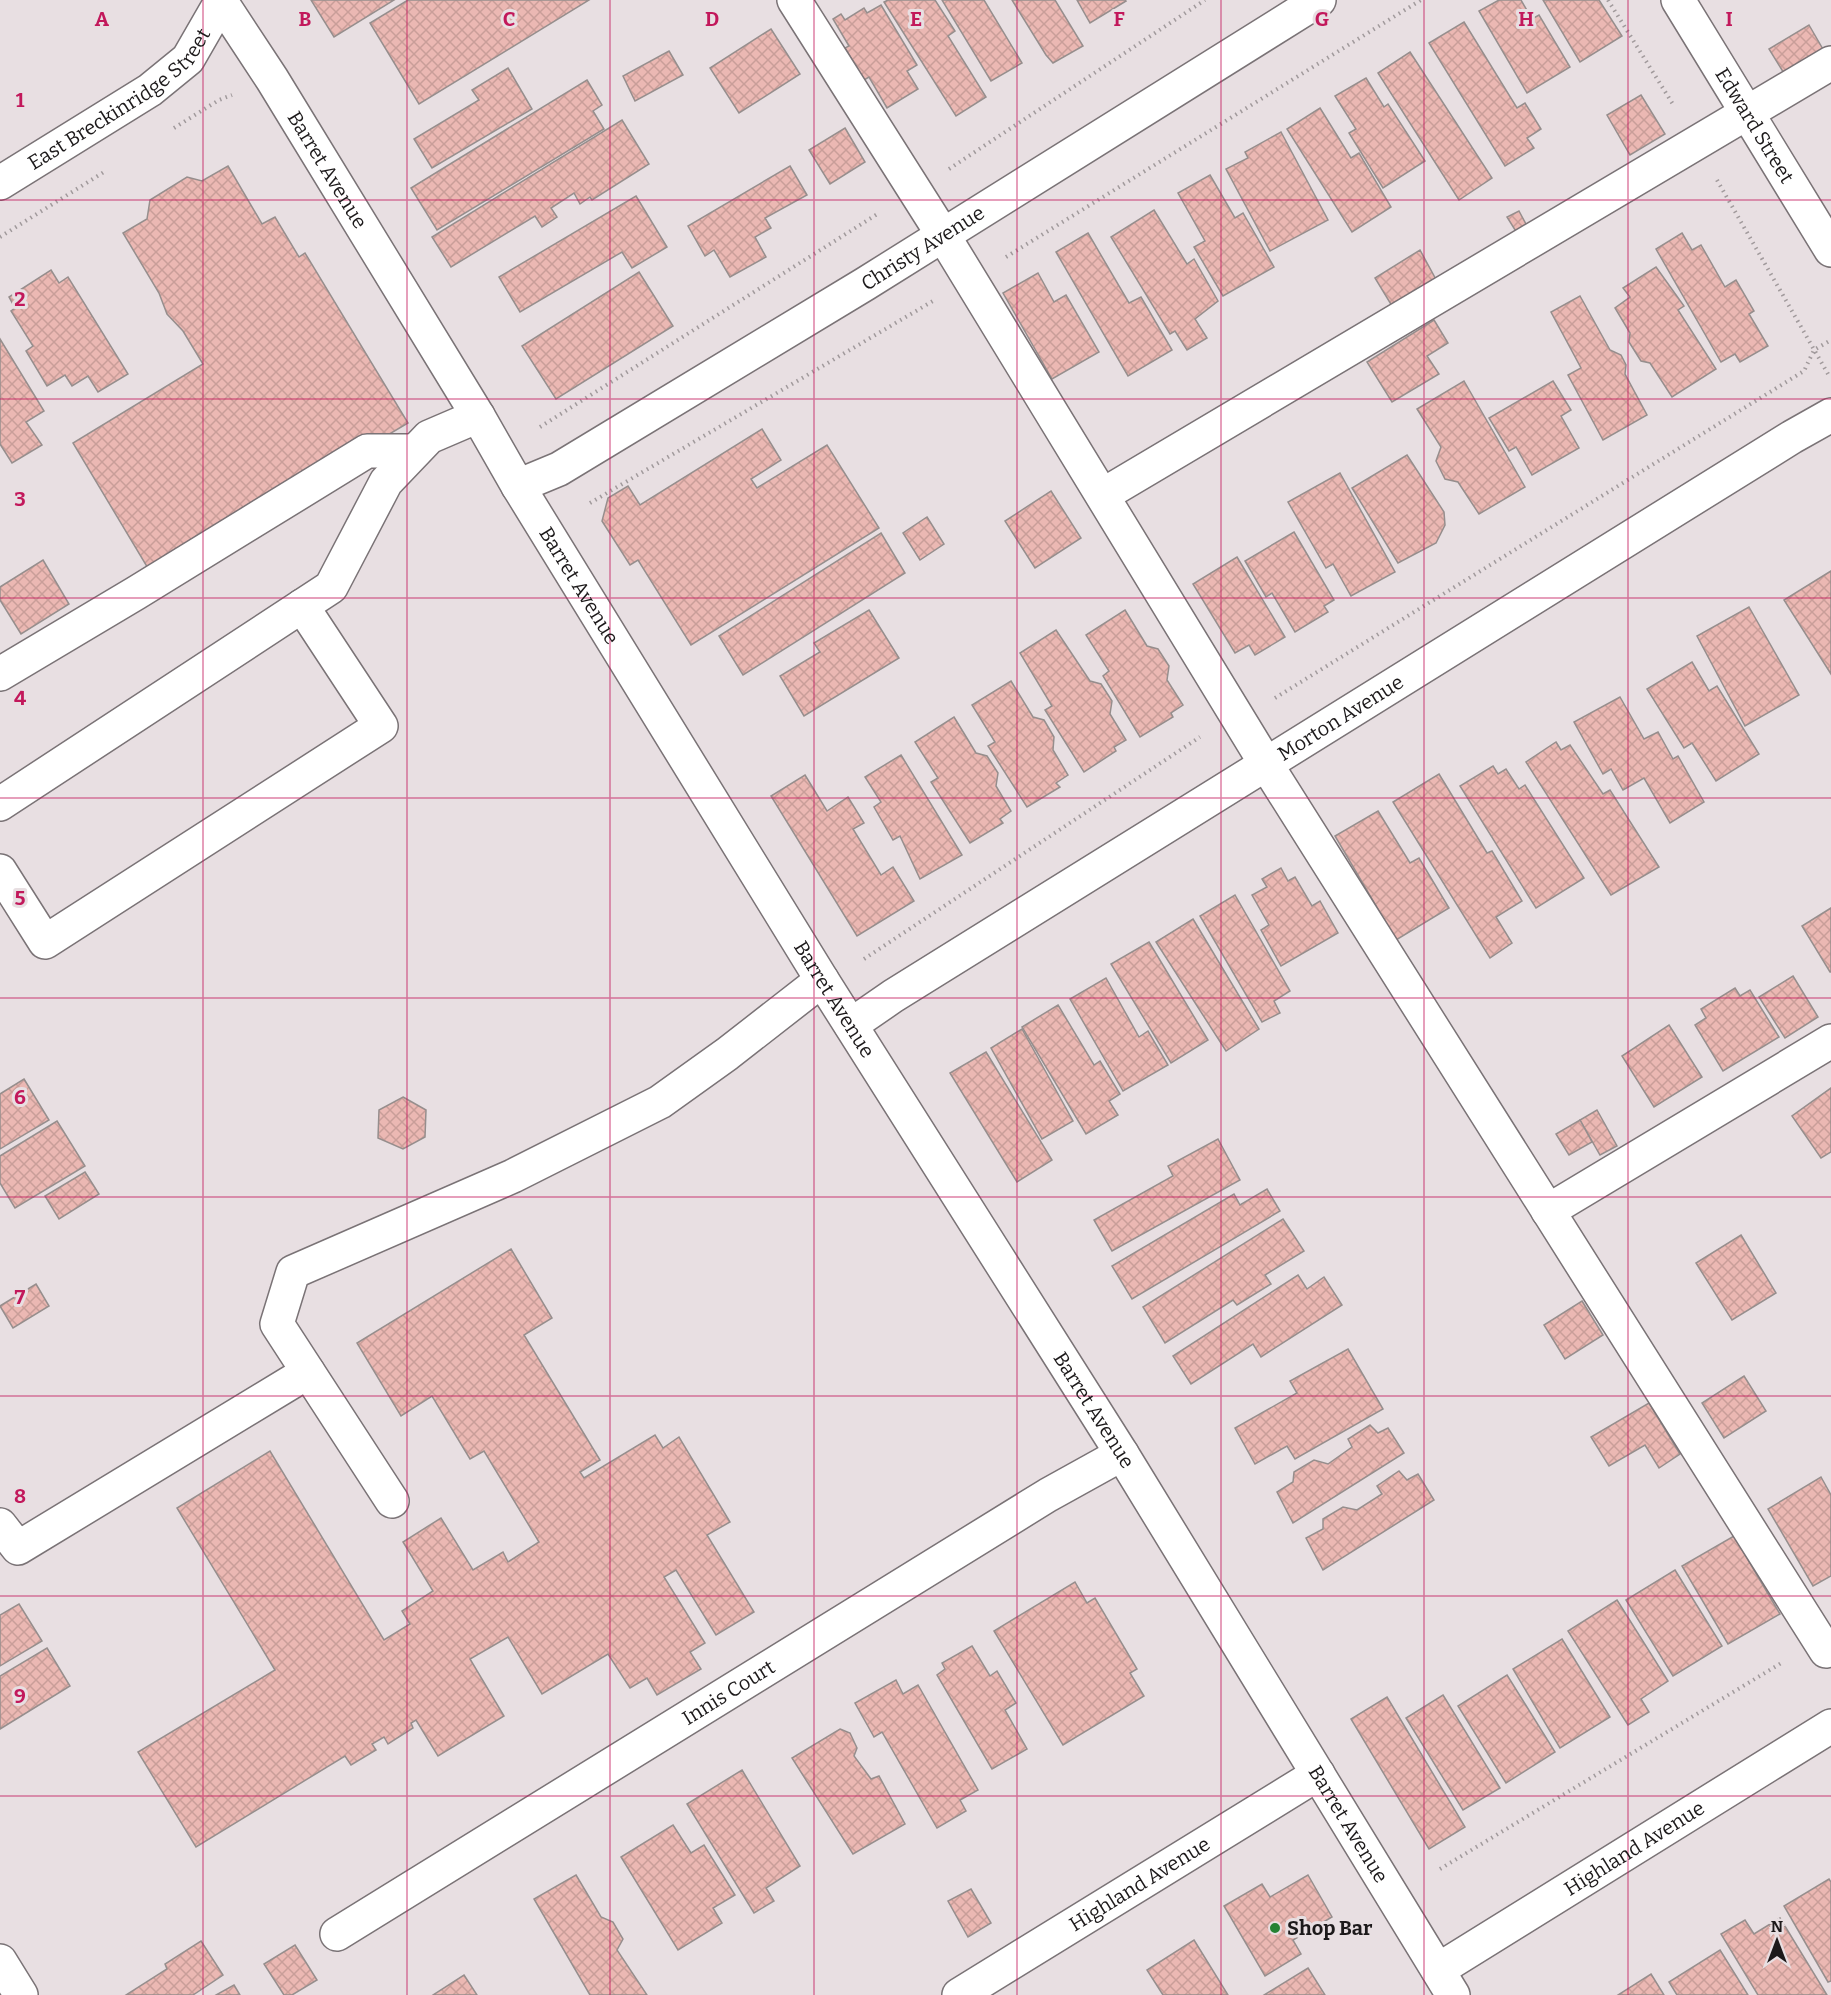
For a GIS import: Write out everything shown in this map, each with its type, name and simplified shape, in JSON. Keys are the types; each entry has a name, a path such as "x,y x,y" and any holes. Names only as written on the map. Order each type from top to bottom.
{"street":[{"path":"794,0 943,235 1266,764 1822,1645"},
{"name":"Christy Avenue","path":"518,486 559,469 943,235 1319,0"},
{"name":"Edward Street","path":"1678,0 1831,250"},
{"name":"Barret Avenue","path":"221,1 272,79 478,416 518,486 822,980 1122,1454 1445,1982"},
{"name":"East Breckinridge Street","path":"0,183 150,90 188,59 221,1"},
{"path":"1102,495 1831,63"},
{"name":"Morton Avenue","path":"851,1024 1792,437 1831,415"},
{"path":"0,804 331,587 386,482 429,437 478,416"},
{"path":"0,674 367,451 415,451"},
{"path":"0,871 45,942 381,726 302,606"},
{"path":"392,1502 277,1324 293,1272 513,1176 660,1102 822,980"},
{"path":"1548,1211 1831,1041"},
{"path":"0,1525 18,1548 308,1372"},
{"name":"Innis Court","path":"337,1934 1048,1495 1122,1454"},
{"name":"Highland Avenue","path":"1445,1982 1831,1726"},
{"name":"Highland Avenue","path":"959,1995 1318,1774"},
{"path":"0,1961 21,1995"}],"path":[{"path":"540,427 915,191 1205,0"},
{"path":"1608,0 1696,143 1831,379"},
{"path":"169,131 219,100 272,79"},
{"path":"0,237 109,169"},
{"path":"864,959 1235,713 1262,706 1804,371 1814,350 1831,340"},
{"path":"1440,1869 1822,1645"}],"building":[{"path":"311,0 394,0 334,37"},
{"path":"408,0 589,0 419,104 370,23"},
{"path":"888,0 935,0 955,31 948,36 986,97 956,116 884,2"},
{"path":"942,0 984,0 1022,63 991,81"},
{"path":"1012,0 1055,0 1083,46 1053,63"},
{"path":"1077,0 1125,0 1126,1 1090,23"},
{"path":"1499,0 1521,0 1532,19 1539,15 1570,67 1527,93 1479,11"},
{"path":"1543,0 1599,0 1622,36 1580,62"},
{"path":"881,5 917,65 907,71 918,89 887,108 869,77 864,80 845,48 849,46 833,19 841,14 845,20 864,8 867,13"},
{"path":"1464,22 1517,108 1525,103 1541,129 1527,138 1534,148 1505,166 1429,43"},
{"path":"1809,25 1824,51 1785,75 1769,49"},
{"path":"771,29 800,74 739,113 710,68"},
{"path":"669,51 683,75 635,101 623,76"},
{"path":"1410,52 1492,178 1459,200 1378,73"},
{"path":"508,68 532,109 432,168 414,139 479,100 472,90"},
{"path":"1366,78 1384,107 1388,104 1425,161 1383,188 1349,133 1356,129 1335,96"},
{"path":"587,80 602,105 593,111 604,129 437,230 411,188"},
{"path":"1641,95 1665,134 1630,155 1607,115"},
{"path":"1320,108 1351,158 1359,153 1391,207 1352,232 1287,129"},
{"path":"622,120 649,164 592,200 590,197 580,204 574,193 551,208 557,217 542,227 535,216 451,267 432,237"},
{"path":"845,128 865,162 830,184 809,150"},
{"path":"1281,132 1328,220 1270,251 1226,169 1248,158 1245,152"},
{"path":"228,166 262,224 275,217 299,257 305,253 408,423 152,575 73,443 203,364 183,331 167,314 159,293 123,233 147,219 150,200 187,177 202,181"},
{"path":"790,166 807,195 765,218 771,228 755,237 766,257 730,277 714,250 705,256 688,226"},
{"path":"1210,175 1235,218 1243,213 1274,267 1223,296 1194,247 1205,241 1178,193"},
{"path":"636,196 667,247 632,268 622,252 520,312 499,277"},
{"path":"1154,210 1187,264 1194,259 1218,301 1195,319 1207,338 1187,350 1175,331 1170,334 1111,237"},
{"path":"1519,211 1528,228 1517,233 1507,217"},
{"path":"1088,233 1129,303 1141,297 1172,350 1128,376 1056,252"},
{"path":"1682,233 1692,250 1701,245 1725,287 1736,280 1754,311 1749,314 1768,346 1740,362 1735,354 1721,362 1656,249"},
{"path":"1420,250 1439,285 1395,311 1375,278"},
{"path":"1656,267 1684,306 1678,310 1716,369 1672,397 1650,363 1641,361 1629,342 1630,333 1615,308 1630,297 1623,288"},
{"path":"51,270 59,283 68,277 128,374 98,392 88,376 72,386 65,375 47,386 26,351 33,346 11,311 15,308 9,297"},
{"path":"639,272 673,326 556,399 522,346"},
{"path":"1038,273 1054,302 1066,295 1099,352 1052,379 1003,293"},
{"path":"1580,296 1610,350 1621,355 1626,365 1625,374 1647,415 1603,440 1568,375 1581,368 1551,312"},
{"path":"1434,320 1448,343 1427,356 1439,374 1392,402 1367,362"},
{"path":"0,339 44,411 26,422 42,445 12,463 0,444"},
{"path":"1464,381 1525,487 1479,514 1458,482 1445,479 1436,461 1441,447 1417,409"},
{"path":"1553,381 1571,410 1561,416 1579,448 1532,475 1516,447 1509,451 1489,418"},
{"path":"762,429 781,460 751,479 757,488 827,445 879,528 691,645 638,560 630,565 602,521 608,498 628,486 640,505"},
{"path":"1407,455 1444,512 1445,525 1436,543 1398,563 1352,488"},
{"path":"1340,473 1395,572 1351,596 1333,564 1326,568 1288,502"},
{"path":"1051,491 1081,538 1035,568 1005,521"},
{"path":"927,517 944,544 920,560 903,533"},
{"path":"1294,532 1334,600 1324,606 1328,612 1295,632 1272,593 1266,597 1245,561"},
{"path":"881,533 905,573 743,675 719,636"},
{"path":"1237,557 1285,637 1255,655 1249,645 1235,653 1193,584"},
{"path":"43,560 69,604 21,634 0,600 0,587"},
{"path":"1831,571 1831,674 1784,600"},
{"path":"1749,607 1799,695 1745,726 1697,636"},
{"path":"869,610 899,658 804,716 780,676 820,652 814,643"},
{"path":"1125,610 1147,646 1158,649 1169,666 1167,680 1183,705 1171,713 1173,717 1140,737 1103,676 1109,671 1086,635"},
{"path":"1056,630 1090,681 1101,684 1112,701 1110,714 1126,740 1114,747 1116,751 1084,772 1045,710 1052,706 1020,653"},
{"path":"1692,662 1709,691 1717,686 1759,754 1716,781 1692,743 1684,748 1647,689"},
{"path":"1011,681 1033,717 1044,720 1054,737 1053,750 1068,775 1056,783 1060,787 1027,807 988,746 995,742 972,705"},
{"path":"1620,697 1644,739 1658,732 1673,759 1678,756 1704,802 1670,823 1644,778 1623,790 1611,769 1603,774 1574,722"},
{"path":"954,717 976,753 987,756 998,773 996,786 1011,811 1000,819 1003,823 970,843 931,782 938,778 915,742"},
{"path":"1556,742 1561,750 1570,745 1603,794 1610,790 1659,867 1611,895 1526,762"},
{"path":"901,755 962,855 920,879 900,836 893,840 874,807 881,802 865,777"},
{"path":"1493,766 1498,774 1506,769 1519,789 1525,785 1584,878 1536,908 1460,786"},
{"path":"1439,774 1487,853 1492,851 1522,901 1496,917 1512,943 1490,958 1393,802"},
{"path":"805,775 827,811 848,797 864,823 853,829 881,875 893,867 914,901 857,936 771,796"},
{"path":"1378,811 1410,863 1419,858 1449,908 1396,940 1335,836"},
{"path":"1281,868 1288,881 1295,877 1312,906 1320,901 1338,933 1281,966 1261,930 1269,925 1252,895 1267,887 1262,879"},
{"path":"1235,895 1290,991 1274,1001 1280,1013 1262,1022 1200,916"},
{"path":"1831,908 1831,972 1830,972 1802,926"},
{"path":"1193,919 1259,1029 1226,1051 1156,942"},
{"path":"1149,942 1208,1040 1171,1063 1111,964"},
{"path":"1793,976 1818,1017 1785,1038 1759,997"},
{"path":"1106,978 1139,1037 1148,1031 1168,1065 1123,1091 1070,999"},
{"path":"1735,988 1740,996 1750,990 1779,1037 1723,1071 1695,1025 1706,1018 1701,1009"},
{"path":"1058,1005 1094,1065 1100,1061 1120,1094 1109,1101 1118,1115 1086,1134 1022,1027"},
{"path":"1669,1025 1702,1077 1654,1107 1622,1056"},
{"path":"1022,1029 1073,1121 1042,1139 991,1048"},
{"path":"986,1052 1052,1160 1017,1182 950,1073"},
{"path":"24,1079 49,1120 0,1149 0,1094"},
{"path":"1831,1088 1831,1152 1821,1158 1792,1116"},
{"path":"403,1097 426,1110 425,1137 403,1149 378,1138 379,1110"},
{"path":"1597,1110 1617,1146 1600,1155 1580,1120"},
{"path":"1580,1120 1592,1142 1569,1155 1556,1134"},
{"path":"57,1121 85,1166 15,1208 0,1183 0,1156"},
{"path":"1218,1139 1240,1180 1112,1251 1094,1220 1173,1176 1168,1166"},
{"path":"85,1172 99,1194 59,1219 45,1196"},
{"path":"1267,1189 1280,1211 1132,1299 1112,1266 1234,1194 1240,1205"},
{"path":"1283,1219 1304,1251 1265,1275 1271,1284 1237,1305 1233,1300 1165,1343 1143,1307"},
{"path":"1741,1235 1776,1293 1732,1320 1696,1263"},
{"path":"511,1249 552,1318 524,1335 600,1460 580,1472 584,1478 655,1435 663,1448 679,1437 730,1522 707,1535 754,1612 716,1635 676,1570 664,1577 705,1643 690,1652 701,1669 657,1695 647,1678 630,1688 608,1654 542,1694 508,1637 470,1659 504,1716 438,1756 416,1720 411,1723 413,1728 388,1744 384,1737 372,1744 376,1750 351,1765 345,1756 196,1847 138,1752 275,1670 177,1508 270,1451 384,1640 410,1624 402,1611 433,1591 403,1542 441,1518 473,1570 503,1552 508,1562 539,1542 484,1451 470,1459 432,1396 401,1416 357,1343"},
{"path":"1298,1275 1307,1289 1324,1277 1342,1305 1261,1357 1253,1344 1191,1384 1173,1356"},
{"path":"36,1284 49,1306 13,1328 0,1306"},
{"path":"1582,1301 1603,1335 1565,1359 1544,1325"},
{"path":"1348,1349 1383,1409 1295,1459 1287,1446 1255,1464 1235,1428 1297,1393 1290,1381"},
{"path":"1744,1376 1766,1411 1724,1438 1702,1403"},
{"path":"1649,1403 1680,1454 1659,1468 1645,1445 1609,1466 1591,1437"},
{"path":"1370,1425 1378,1433 1388,1428 1404,1453 1293,1523 1277,1492 1293,1482 1294,1472 1314,1460 1328,1464 1352,1447 1348,1439"},
{"path":"1399,1471 1407,1480 1418,1474 1434,1500 1323,1570 1306,1538 1323,1529 1323,1519 1343,1507 1357,1510 1382,1494 1377,1486"},
{"path":"1821,1477 1831,1495 1831,1576 1813,1586 1768,1509"},
{"path":"1734,1536 1780,1614 1728,1644 1682,1566"},
{"path":"1675,1570 1722,1646 1673,1676 1626,1600"},
{"path":"1075,1582 1087,1603 1095,1598 1137,1669 1130,1673 1144,1696 1063,1745 994,1631"},
{"path":"1617,1600 1668,1681 1641,1699 1649,1712 1628,1725 1568,1631"},
{"path":"19,1604 42,1641 0,1666 0,1615"},
{"path":"1562,1639 1610,1717 1560,1748 1513,1669"},
{"path":"972,1646 990,1676 997,1671 1016,1703 1005,1710 1027,1749 992,1769 937,1675 945,1669 942,1663"},
{"path":"47,1648 70,1686 0,1729 0,1676"},
{"path":"1507,1675 1555,1752 1506,1783 1458,1706"},
{"path":"896,1680 903,1694 918,1685 978,1790 960,1800 966,1811 937,1828 882,1732 874,1737 855,1703"},
{"path":"1443,1695 1500,1788 1463,1810 1406,1718"},
{"path":"1387,1697 1465,1827 1429,1849 1351,1719"},
{"path":"840,1729 850,1733 857,1748 854,1756 871,1779 879,1776 905,1824 853,1854 792,1758"},
{"path":"742,1770 800,1866 766,1888 774,1901 754,1913 687,1804"},
{"path":"673,1825 691,1853 704,1845 735,1895 713,1908 722,1923 678,1950 621,1857"},
{"path":"576,1875 601,1917 613,1922 623,1939 617,1950 647,1995 590,1995 534,1899"},
{"name":"Shop Bar","path":"1308,1875 1332,1917 1293,1940 1301,1954 1265,1976 1224,1906 1262,1884 1270,1897"},
{"path":"1829,1879 1831,1882 1831,1981 1828,1982 1784,1906"},
{"path":"971,1889 991,1923 968,1937 948,1901"},
{"path":"1780,1918 1827,1995 1758,1995 1721,1934 1745,1920 1754,1934"},
{"path":"1194,1940 1228,1995 1163,1995 1147,1970"},
{"path":"201,1941 223,1975 193,1995 126,1995 167,1969 165,1964"},
{"path":"295,1945 317,1980 292,1995 284,1995 264,1964"},
{"path":"1720,1950 1748,1995 1677,1995 1669,1982"},
{"path":"1308,1968 1325,1995 1264,1995"},
{"path":"1651,1974 1664,1995 1618,1995"},
{"path":"464,1975 477,1995 433,1995"},
{"path":"234,1985 240,1995 216,1995"}],"place":[{"name":"Shop Bar","path":"1275,1928"}]}
